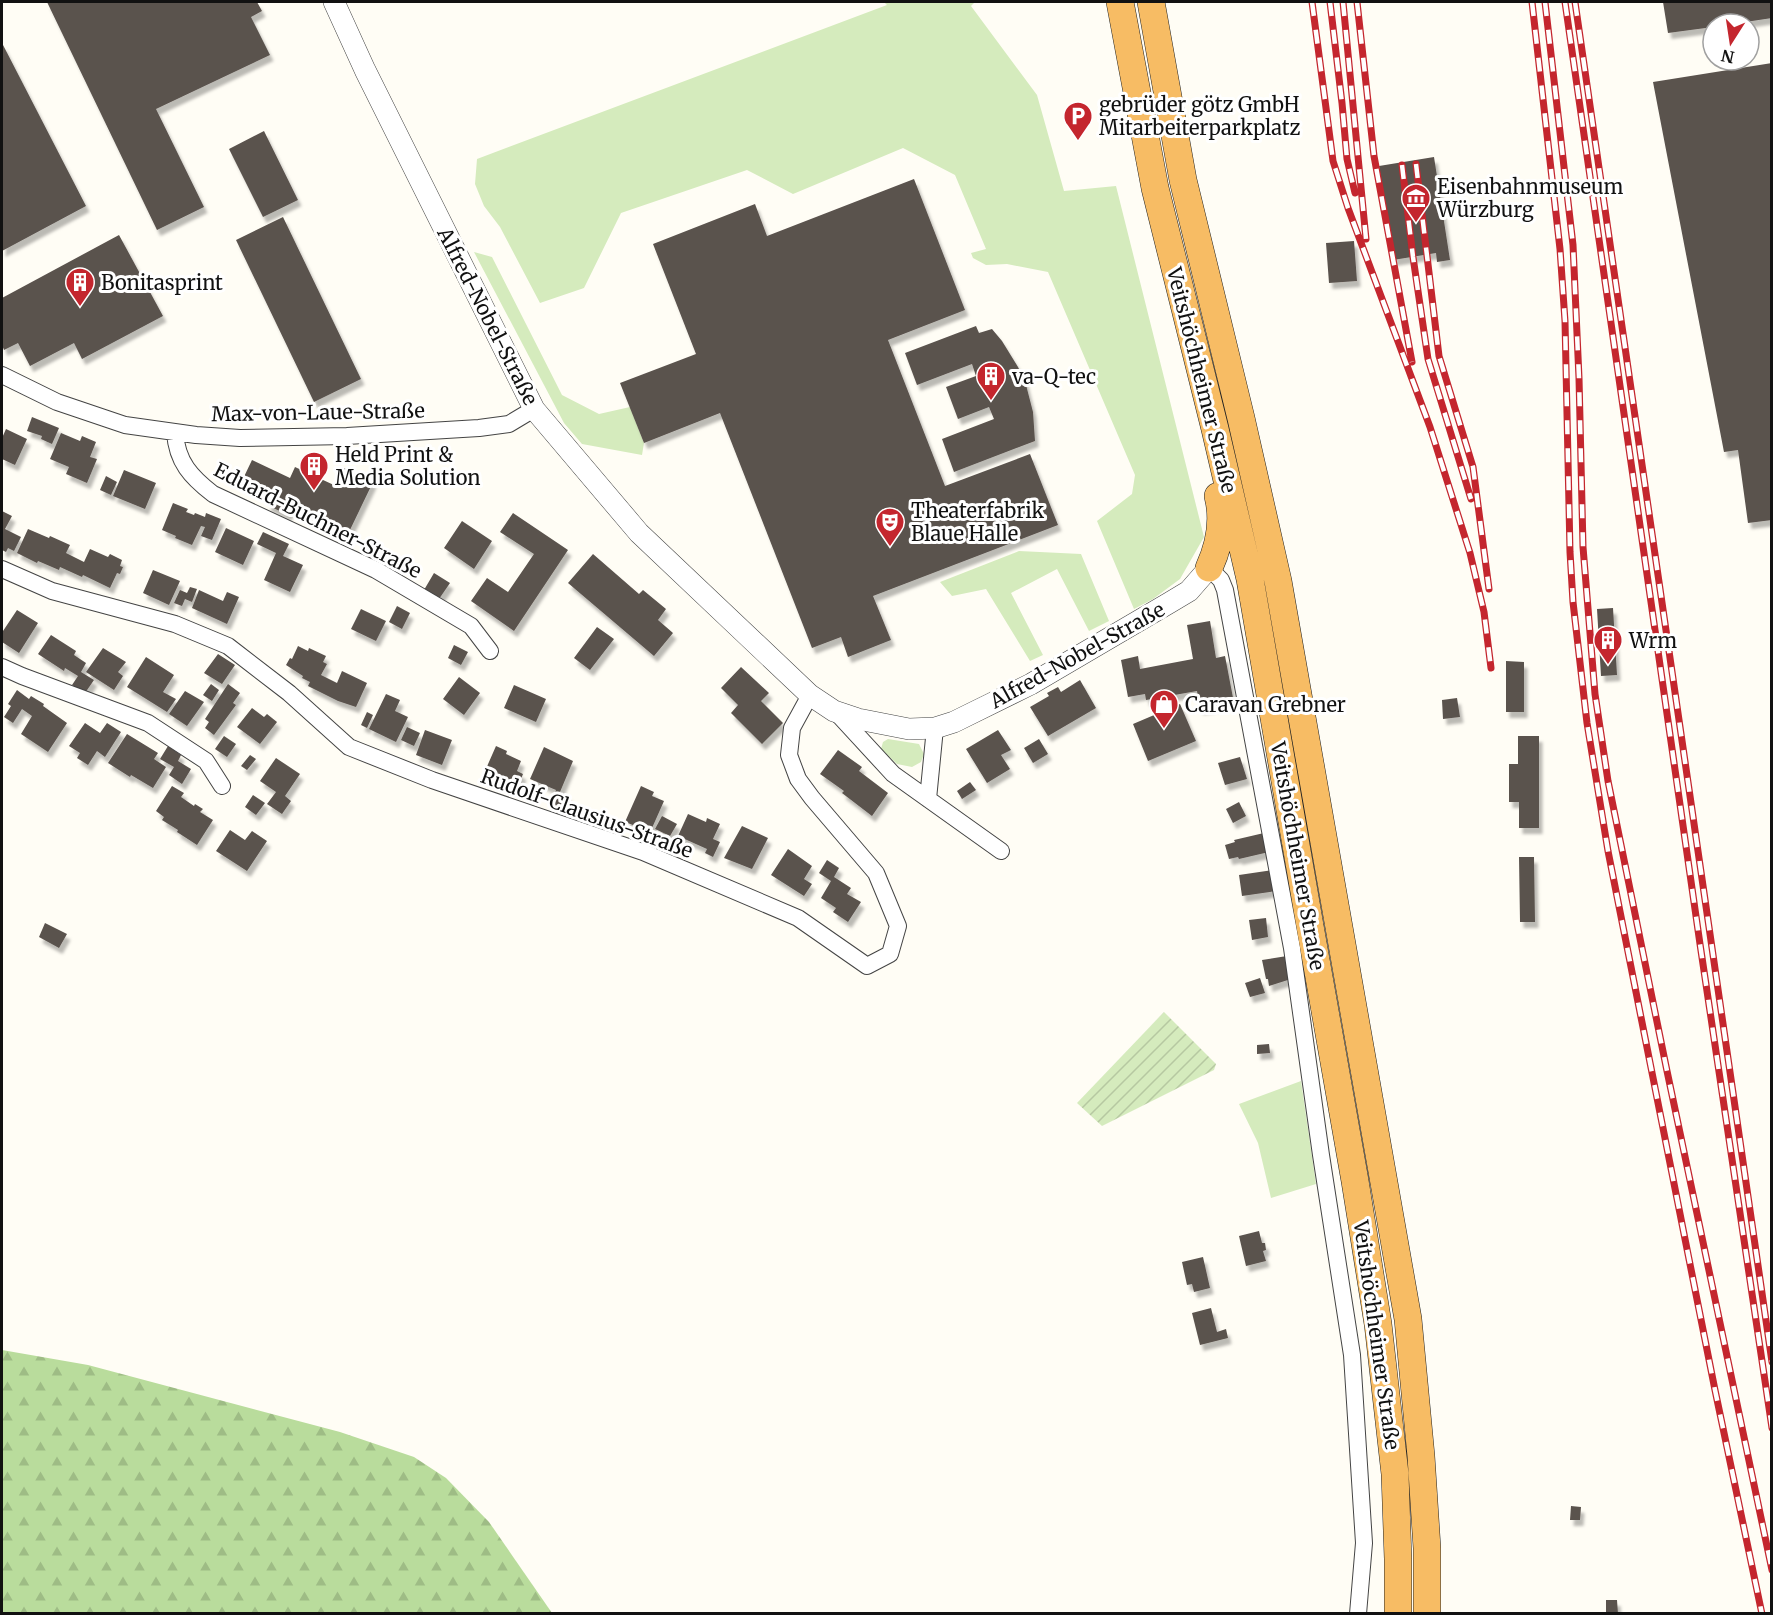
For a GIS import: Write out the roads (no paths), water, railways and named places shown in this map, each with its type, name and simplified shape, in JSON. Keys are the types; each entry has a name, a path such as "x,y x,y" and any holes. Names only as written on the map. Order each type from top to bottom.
{"highway":[{"name":"Veitshöchheimer Straße","path":"1120,2 1155,188 1250,579 1353,1169 1376,1313 1395,1474 1398,1614"},
{"name":"Veitshöchheimer Straße","path":"1151,2 1183,180 1278,581 1408,1319 1427,1548 1427,1614"},
{"path":"1209,568 1218,545 1220,527 1220,504 1206,447 1215,429"}],"street":[{"name":"Alfred-Nobel-Straße","path":"334,2 365,70 534,408 639,533 810,694 834,711 893,774 1001,851"},
{"name":"Max-von-Laue-Straße","path":"2,375 57,402 125,425 175,433 240,438 347,436 468,429 509,424 534,408"},
{"name":"Eduard-Buchner-Straße","path":"175,433 178,455 195,480 213,494 376,570 471,626 490,651"},
{"name":"Alfred-Nobel-Straße","path":"834,711 858,719 909,729 935,728 954,722 1031,684 1189,591 1209,568"},
{"name":"Veitshöchheimer Straße","path":"1209,568 1221,579 1225,590 1289,937 1353,1355 1364,1543 1358,1614"},
{"name":"Rudolf-Clausius-Straße","path":"2,569 52,591 175,624 228,646 289,693 349,747 432,780 643,852 798,918 867,966 890,954 898,926 876,873 798,779 789,755 792,728 810,694"},
{"path":"2,667 148,723 206,761 222,786"},
{"path":"928,799 935,728"}],"railway":[{"path":"1312,2 1333,161 1348,208 1430,427 1470,553 1484,612 1491,668"},
{"path":"1330,2 1347,159 1355,193"},
{"path":"1343,2 1366,239"},
{"path":"1357,2 1374,156 1412,362"},
{"path":"1532,2 1560,249 1565,321 1570,552 1573,602 1587,723 1608,851 1762,1614"},
{"path":"1545,2 1573,245 1583,547 1595,694 1608,781 1772,1570"},
{"path":"1565,2 1772,1428"},
{"path":"1575,2 1772,1362"},
{"path":"1416,164 1439,356 1473,467 1489,589"},
{"path":"1402,165 1428,359 1471,499"}],"place":[{"name":"gebrüder götz GmbH Mitarbeiterparkplatz","path":"1078,142"},
{"name":"Eisenbahnmuseum Würzburg","path":"1416,224"},
{"name":"Bonitasprint","path":"80,308"},
{"name":"va-Q-tec","path":"991,402"},
{"name":"Held Print & Media Solution","path":"314,492"},
{"name":"Theaterfabrik Blaue Halle","path":"890,548"},
{"name":"Wrm","path":"1608,666"},
{"name":"Caravan Grebner","path":"1164,730"}]}
